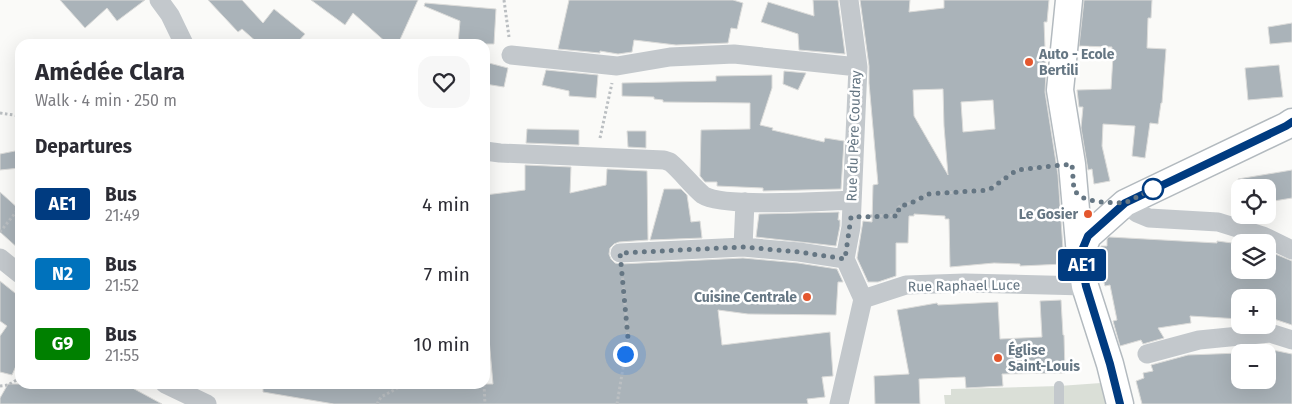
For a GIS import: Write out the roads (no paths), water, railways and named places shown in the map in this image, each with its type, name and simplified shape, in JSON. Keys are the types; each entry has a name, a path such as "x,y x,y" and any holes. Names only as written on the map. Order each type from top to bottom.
{"main road":[{"path":"1069,0 1060,90 1072,164 1080,255 1086,286 1120,404"},
{"path":"1080,255 1088,236 1125,203 1292,122"},
{"path":"1074,191 1085,199 1125,203"}],"street":[{"name":"Rue du Père Coudray","path":"845,259 852,208 858,67 849,0"},
{"path":"167,5 182,39"},
{"path":"511,54 616,66 670,57 734,54 858,67"},
{"path":"490,152 664,160 670,162 702,194 710,198 852,208"},
{"path":"743,247 746,202"},
{"path":"1125,203 1137,213 1149,218 1218,222 1263,236 1292,250"},
{"path":"620,253 743,247 799,252 845,259 863,299 839,404"},
{"path":"0,258 15,270"},
{"name":"Rue Raphael Luce","path":"863,299 906,285 1086,286"},
{"path":"1147,354 1199,340 1270,333 1292,340"},
{"path":"176,389 208,404"}],"lane":[{"path":"1059,386 1059,404"}],"place":[{"name":"Auto - Ecole Bertili","path":"1029,62"},
{"name":"Le Gosier","path":"1088,214"},
{"name":"Cuisine Centrale","path":"807,297"},
{"name":"Église Saint-Louis","path":"998,358"}]}
